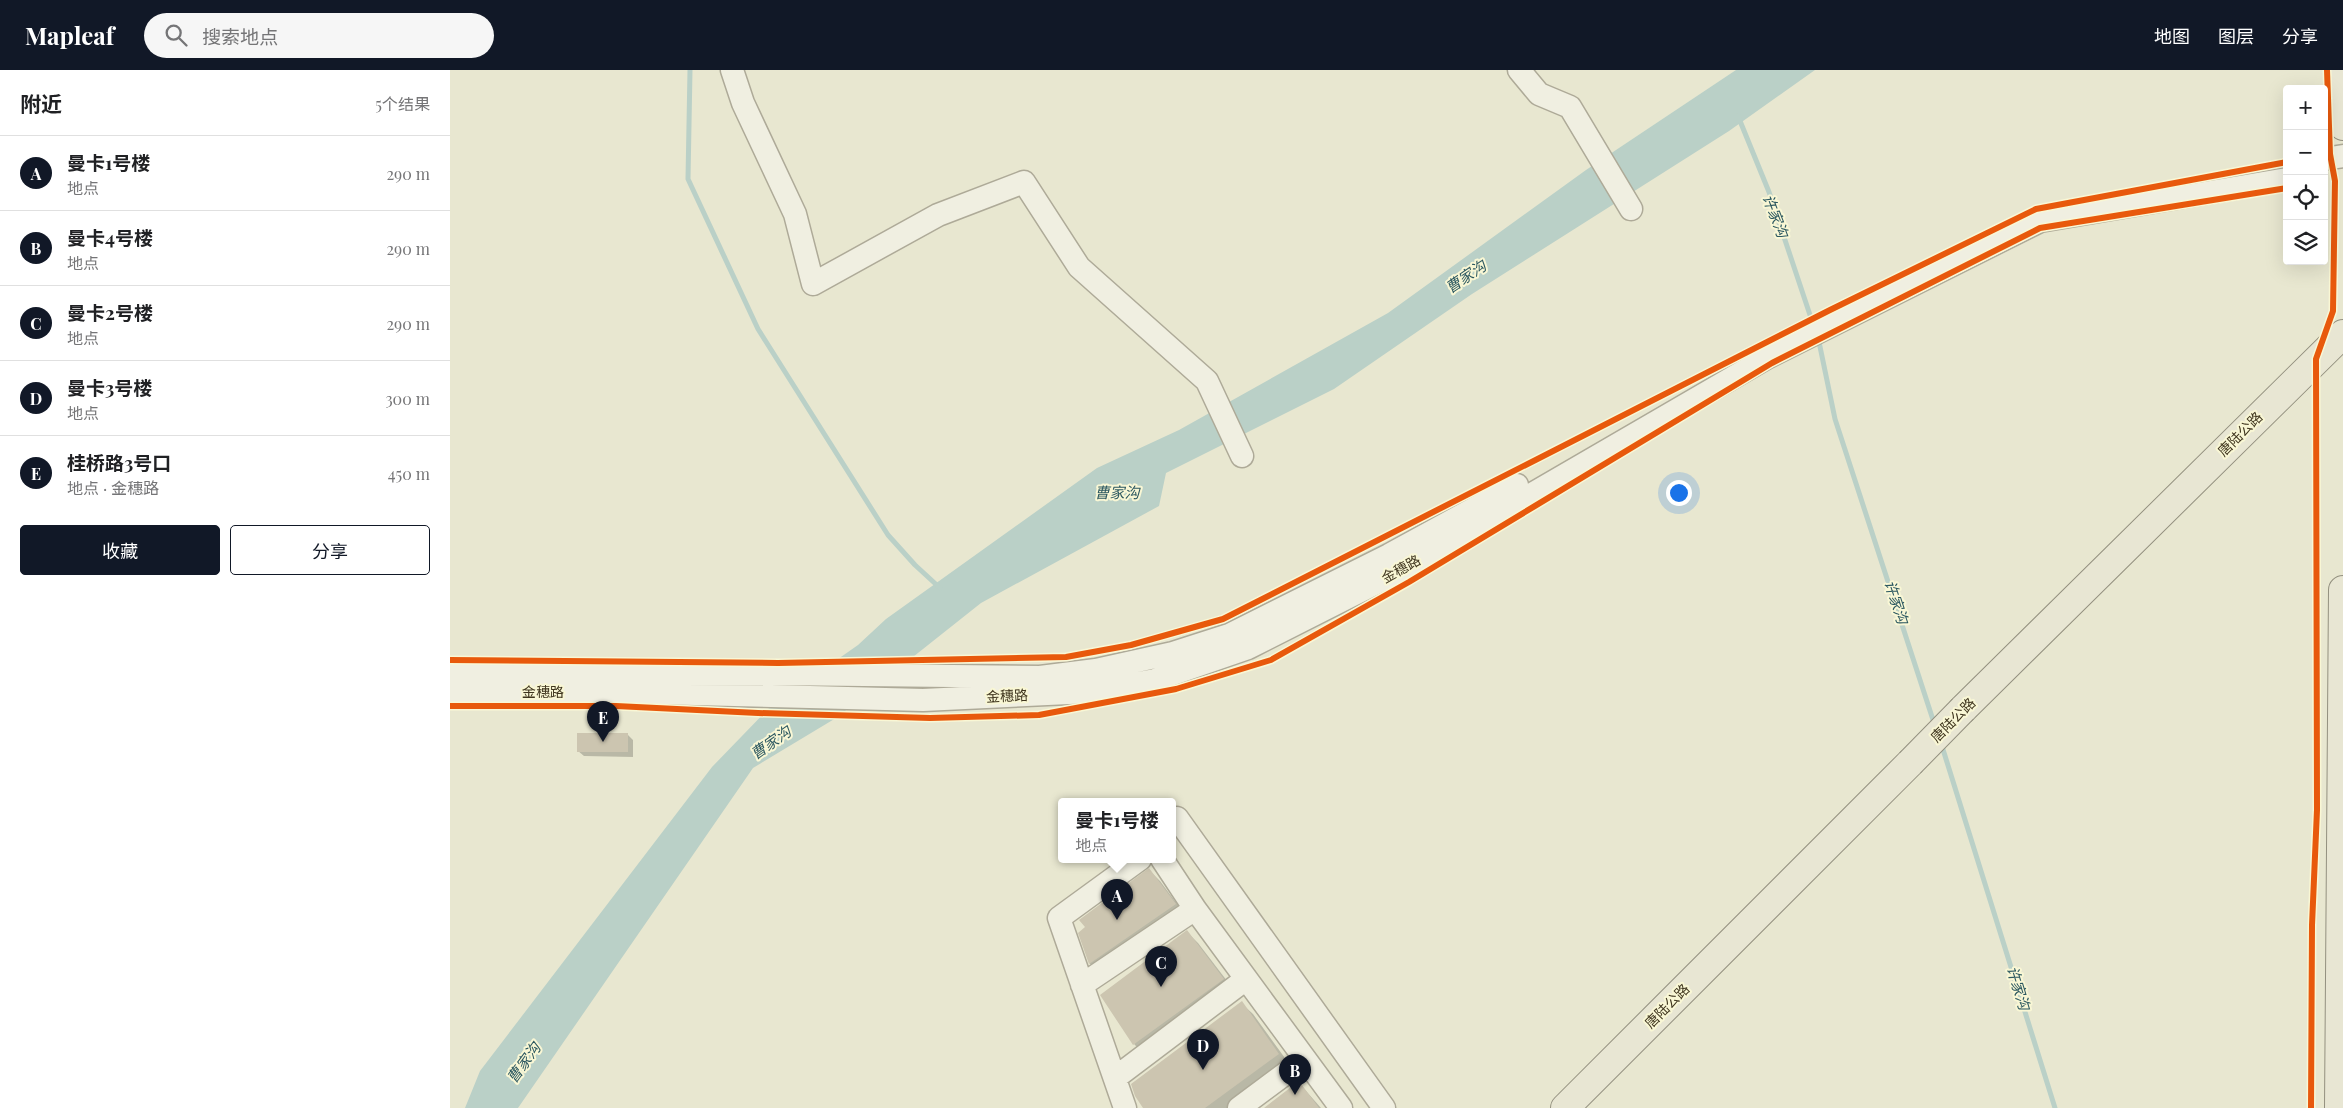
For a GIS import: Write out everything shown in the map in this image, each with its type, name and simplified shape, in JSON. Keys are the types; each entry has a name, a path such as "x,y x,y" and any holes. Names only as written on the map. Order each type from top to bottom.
{"main road":[{"path":"2339,70 2343,126"},
{"name":"唐陆公路","path":"1565,1108 2343,334"},
{"path":"2339,1108 2343,590"}],"street":[{"path":"732,70 743,103 795,214 813,284 938,215 1024,182 1079,267 1206,382 1242,456"},
{"path":"1519,70 1539,94 1570,107 1631,209"},
{"path":"2328,158 2343,156"},
{"name":"金穗路","path":"1834,320 2036,212 2283,167"},
{"path":"2328,172 2343,170"},
{"name":"金穗路","path":"450,692 616,692 707,685 776,674 1040,677 1096,670 1173,653 1229,635 1389,555 1767,353 2040,222 2283,180"},
{"name":"金穗路","path":"450,675 707,685 765,696 923,700 1090,692 1155,680 1248,648 1398,572 1767,353"},
{"path":"1177,818 1384,1108"},
{"path":"1125,1108 1059,918 1135,863"},
{"path":"1165,863 1195,910 1340,1108"},
{"path":"1082,985 1195,910"},
{"path":"1115,1078 1246,979"},
{"path":"1239,1108 1305,1059"}],"water":[{"name":"曹家沟","path":"1736,70 1815,70 1729,131 1472,294 1334,389 1166,473 1159,506 981,603 836,718 753,768 518,1108 465,1108 480,1071 712,767 771,706 858,645 886,619 1097,468 1179,430 1388,313 1586,170"}],"building":[{"path":"577,733 628,733 628,752 577,752"},
{"path":"1149,868 1176,904 1089,964 1078,933 1085,927 1079,920"},
{"path":"1187,930 1224,979 1133,1045 1100,995"},
{"path":"1242,1001 1279,1054 1205,1108 1143,1108 1135,1096 1131,1084"},
{"path":"1299,1081 1319,1108 1264,1108"}],"waterway":[{"path":"690,70 688,179 758,329 888,535 915,565 940,588"},
{"name":"许家沟","path":"1738,116 1769,192 1814,327"},
{"name":"许家沟","path":"1818,337 1835,419 1935,726"},
{"name":"许家沟","path":"1941,743 2055,1108"}],"cycle path":[{"path":"2311,1108 2312,925 2317,810 2316,359 2333,311 2335,181 2330,154 2327,70"},
{"path":"450,660 778,663 1066,657 1131,645 1223,619 1830,310 2036,209 2283,163"},
{"path":"450,706 616,706 758,713 930,718 1039,715 1176,689 1271,660 1409,582 1772,363 2040,228 2283,189"}],"place":[{"name":"桂桥路3号口","path":"603,742"},
{"name":"曼卡1号楼","path":"1117,920"},
{"name":"曼卡2号楼","path":"1161,987"},
{"name":"曼卡3号楼","path":"1203,1070"},
{"name":"曼卡4号楼","path":"1295,1095"}]}
